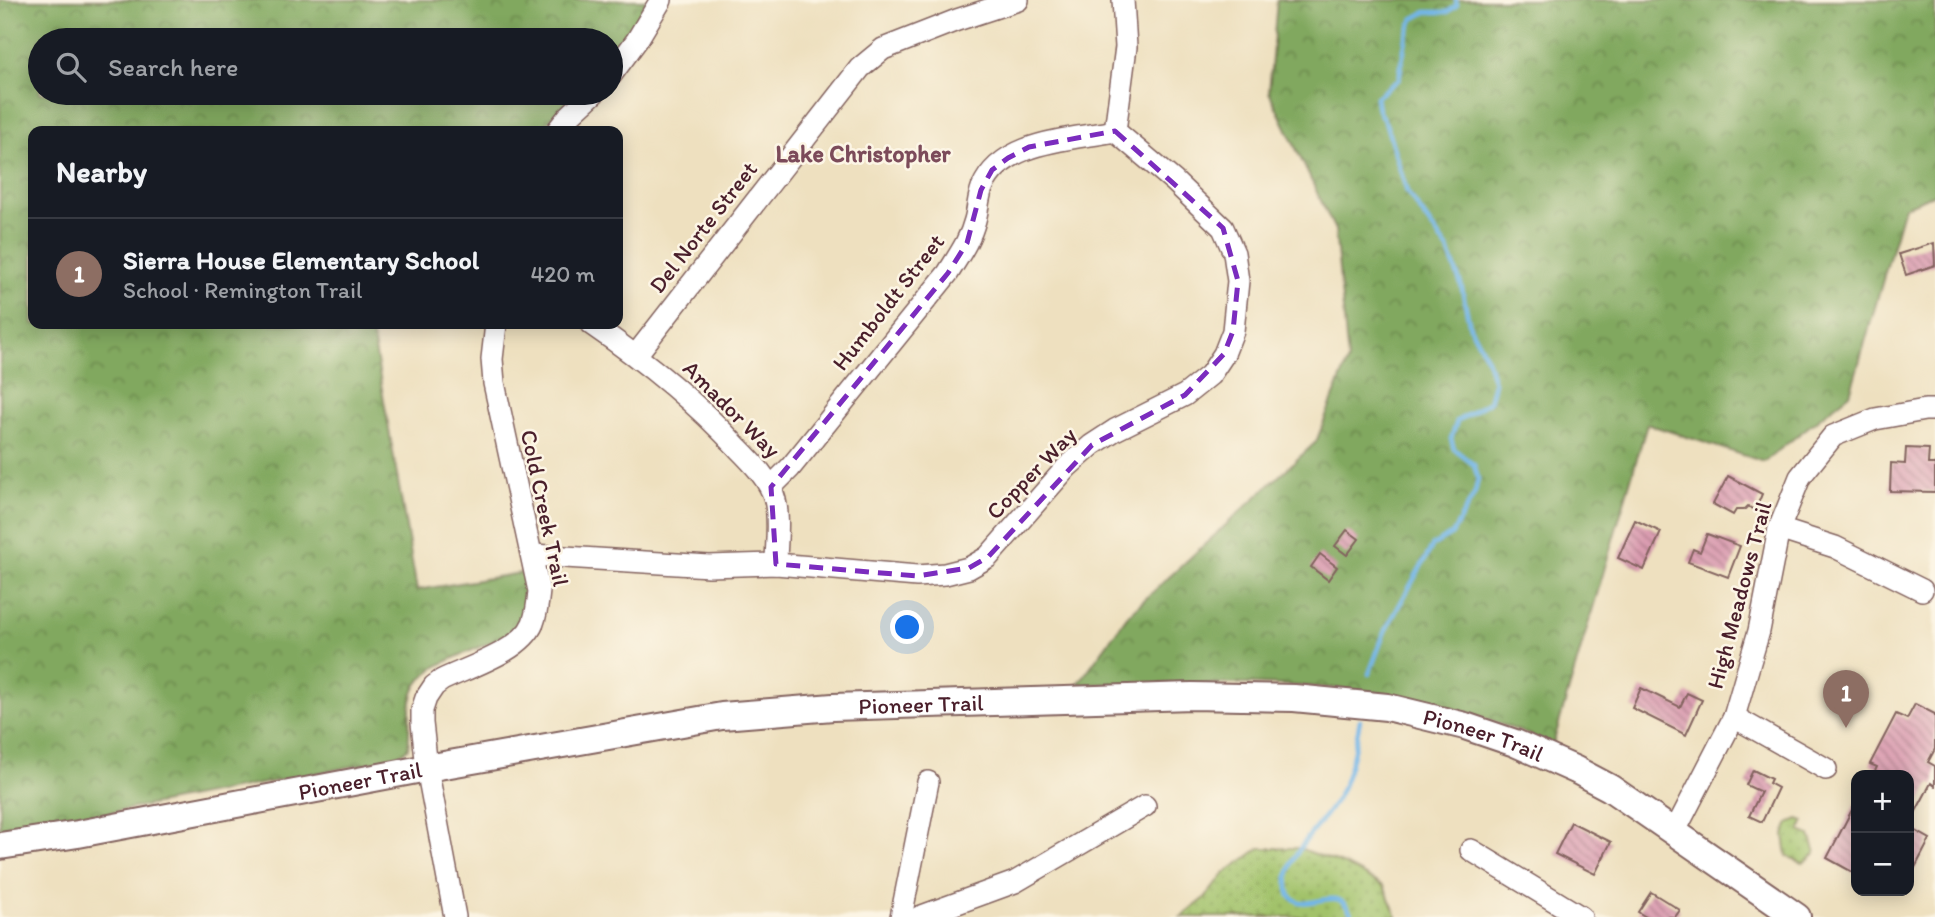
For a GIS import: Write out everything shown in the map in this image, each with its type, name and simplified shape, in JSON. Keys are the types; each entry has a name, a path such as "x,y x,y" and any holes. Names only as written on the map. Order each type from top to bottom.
{"main road":[{"name":"Pioneer Trail","path":"0,846 698,720 784,710 1192,696 1294,698 1387,708 1452,722 1515,743 1610,788 1797,917"}],"street":[{"path":"623,59 661,0"},
{"name":"Del Norte Street","path":"636,355 860,68 883,49 1018,0"},
{"path":"1115,131 1126,47 1123,0"},
{"path":"561,126 581,105"},
{"name":"Humboldt Street","path":"771,487 790,468 948,273 967,243 981,190 992,170 1029,147 1115,131"},
{"name":"Copper Way","path":"533,555 709,566 776,564 917,576 945,574 969,568 988,557 1067,467 1092,445 1115,430 1185,395 1210,374 1224,354 1233,331 1238,281 1234,253 1223,228 1174,181 1115,131"},
{"name":"Cold Creek Trail","path":"455,917 427,768 422,710 434,686 442,680 514,646 526,636 533,624 539,591 494,383 492,359 495,329"},
{"name":"Amador Way","path":"598,329 673,384 717,425 771,487 775,501 776,564"},
{"name":"High Meadows Trail","path":"1675,831 1734,718 1759,631 1779,528 1800,477 1833,436 1875,419 1935,410"},
{"path":"1779,528 1835,547 1922,590"},
{"path":"1734,718 1826,769"},
{"path":"901,917 928,782"},
{"path":"919,917 1015,882 1145,806"},
{"path":"1471,850 1581,917"}],"highlighted area":[{"path":"1115,131 1223,228 1238,281 1233,331 1224,354 1185,395 1092,445 988,557 969,568 917,576 776,564 771,487 948,273 967,243 981,190 992,170 1029,147"}],"green space":[{"path":"0,0 646,0 623,38 623,28 28,28 28,105 565,105 546,126 28,126 28,329 372,329 417,590 527,572 528,594 524,615 517,626 490,643 441,664 417,685 411,700 408,749 391,759 0,832"},
{"path":"1277,0 1935,0 1935,194 1904,207 1850,394 1764,462 1647,424 1553,744 1453,709 1391,695 1353,690 1235,684 1078,684 1129,614 1316,442 1348,360 1335,230 1269,92"},
{"path":"1798,819 1804,821 1800,831 1810,835 1816,853 1803,863 1787,856 1784,835 1789,823"},
{"path":"1260,848 1299,848 1345,865 1384,886 1397,917 1181,917 1204,899 1225,873"}],"building":[{"path":"1934,243 1935,265 1906,275 1899,254"},
{"path":"1906,448 1929,449 1928,464 1935,464 1935,492 1890,491 1891,463 1905,464"},
{"path":"1728,476 1762,494 1755,511 1748,506 1744,510 1736,510 1733,515 1713,504"},
{"path":"1635,520 1661,532 1644,570 1618,558"},
{"path":"1347,530 1359,539 1347,555 1335,546"},
{"path":"1707,534 1740,546 1728,577 1688,562 1693,549 1700,552"},
{"path":"1320,554 1337,567 1328,580 1311,567"},
{"path":"1641,688 1680,707 1687,693 1702,700 1686,735 1632,708"},
{"path":"1915,704 1935,714 1935,749 1928,762 1935,766 1935,786 1931,783 1914,815 1914,770 1876,770 1877,767 1870,764 1896,714 1907,719"},
{"path":"1753,770 1771,779 1769,783 1778,788 1762,822 1749,816 1761,792 1746,785"},
{"path":"1851,812 1851,871 1827,858"},
{"path":"1571,822 1611,842 1595,874 1555,854"},
{"path":"1914,830 1930,839 1914,869"},
{"path":"1651,892 1680,910 1675,917 1646,917 1638,912"}],"waterway":[{"path":"1369,674 1385,631 1433,545 1452,534 1475,493 1478,478 1474,465 1454,449 1451,439 1457,421 1489,402 1494,383 1487,359 1470,327 1461,284 1448,250 1407,192 1386,124 1378,110 1376,97 1399,79 1406,38 1413,19 1426,12 1448,12 1457,5 1456,0"},
{"path":"1350,917 1351,913 1340,900 1328,899 1308,903 1297,901 1290,896 1287,882 1295,856 1340,793 1350,766 1360,720"}],"place":[{"name":"Sierra House Elementary School","path":"1846,728"}],"district":[{"name":"Lake Christopher","path":"863,153"}]}
